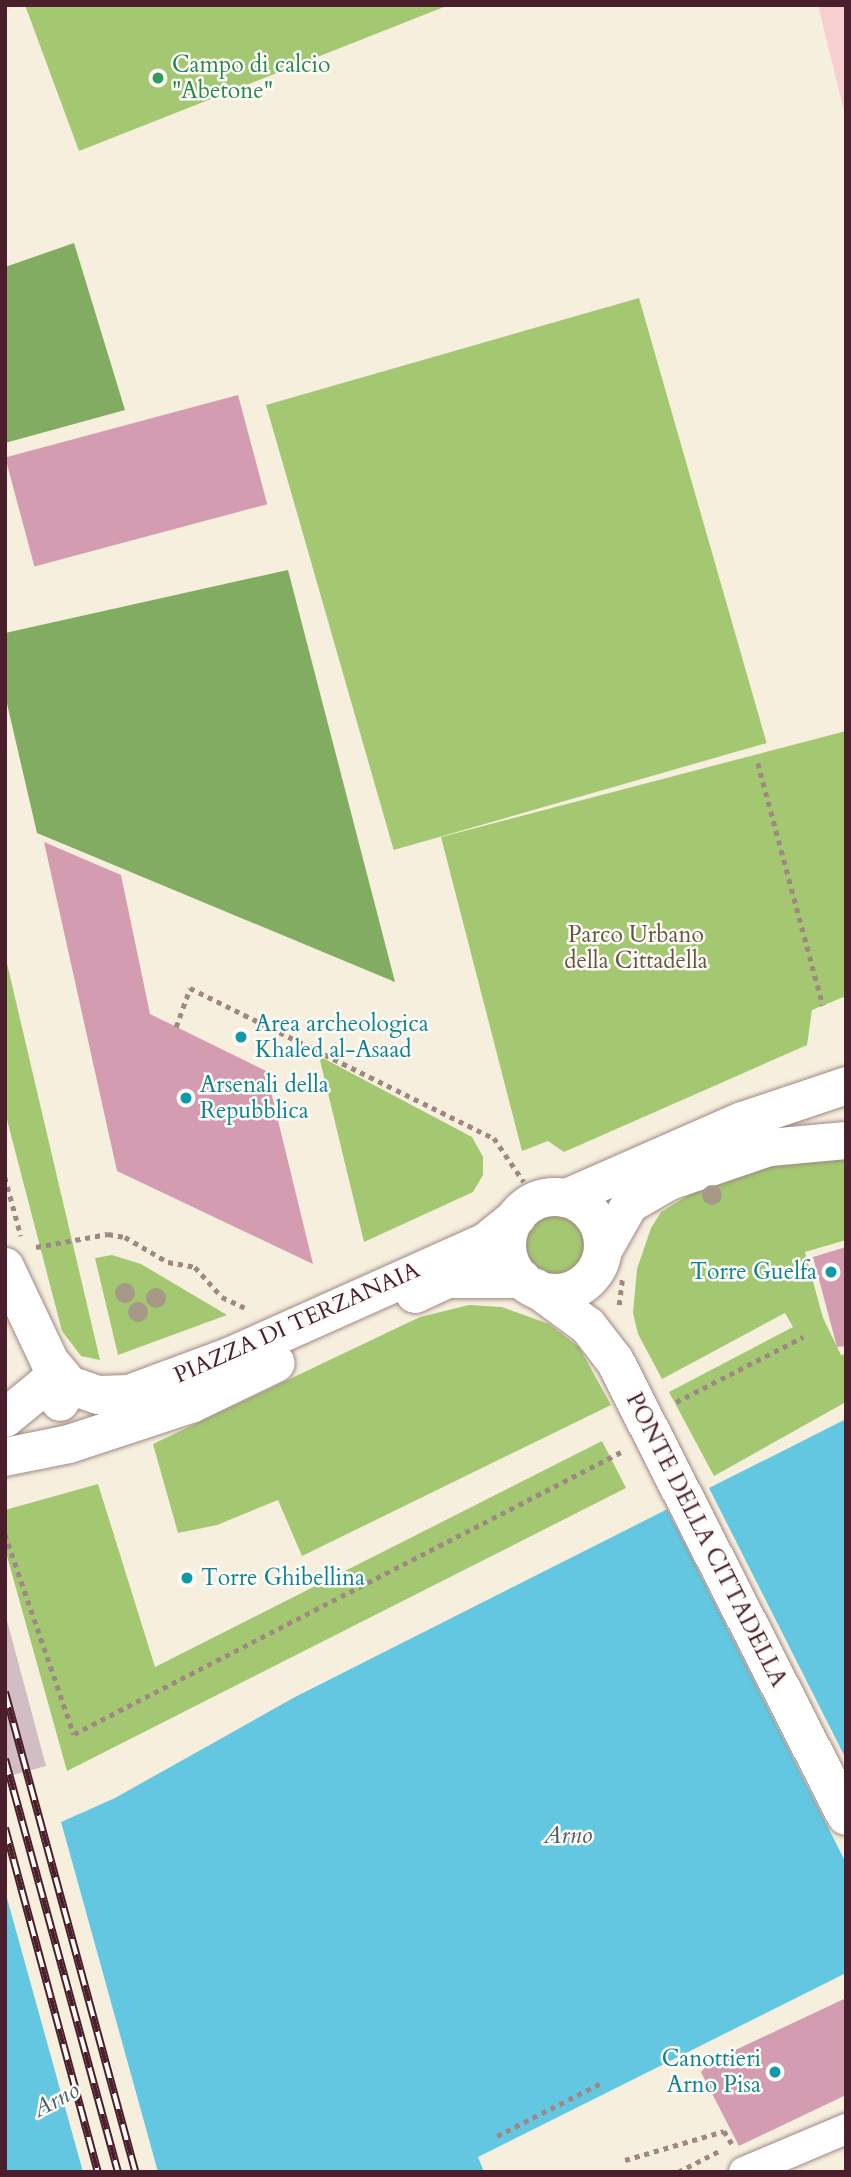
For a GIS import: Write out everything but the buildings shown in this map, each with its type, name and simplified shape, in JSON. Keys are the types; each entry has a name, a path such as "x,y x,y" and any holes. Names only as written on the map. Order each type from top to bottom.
{"main road":[{"path":"550,1190 594,1216 603,1250 596,1270 581,1285 557,1293 529,1284 508,1252 519,1199 533,1203 550,1190"},
{"name":"PIAZZA DI TERZANAIA","path":"53,1396 141,1391 231,1356 486,1242 519,1199"},
{"path":"5,1267 50,1362 53,1396 32,1430 5,1440"},
{"name":"PIAZZA DI TERZANAIA","path":"5,1457 69,1444 191,1405 447,1279 529,1284"},
{"path":"5,1281 13,1340 53,1396 88,1426 129,1426"},
{"name":"PONTE DELLA CITTADELLA","path":"529,1284 578,1317 606,1348 846,1816"},
{"path":"5,1418 53,1396"}],"street":[{"path":"550,1190 846,1085"},
{"path":"603,1250 625,1208 669,1181 769,1147 846,1140"},
{"path":"744,2172 846,2129"}],"path":[{"path":"758,763 823,1005"},
{"path":"176,1027 190,988 494,1138 519,1199 550,1190"},
{"path":"5,1177 24,1250 108,1234 125,1237 168,1262 195,1267 222,1297 252,1310"},
{"path":"679,1400 803,1338"},
{"path":"5,1534 74,1734 611,1457"},
{"path":"497,2136 603,2082"},
{"path":"625,2160 724,2131 732,2144 678,2172"}],"shaded area":[{"path":"818,5 846,5 846,119"},
{"path":"5,1613 46,1766 5,1777"}],"green space":[{"name":"Campo di calcio \"Abetone\"","path":"25,5 449,5 79,151"},
{"path":"74,243 125,410 5,443 5,267"},
{"path":"639,298 767,743 394,850 266,405"},
{"path":"288,570 395,982 37,833 5,695 5,633"},
{"name":"Parco Urbano della Cittadella","path":"846,731 846,996 812,1010 807,1045 564,1152 548,1141 522,1151 441,837"},
{"path":"5,955 100,1360 81,1356 62,1331 5,1112"},
{"path":"319,1056 472,1137 483,1157 483,1175 473,1192 364,1242"},
{"path":"846,1158 846,1240 805,1252 823,1318 841,1355 846,1354 846,1402 714,1476 669,1392 793,1327 785,1313 662,1379 638,1334 633,1313 637,1269 651,1228 661,1212 705,1185 767,1167"},
{"path":"549,1208 563,1208 577,1214 587,1224 593,1245 591,1259 577,1276 563,1282 549,1282 535,1276 525,1266 519,1252 519,1238 525,1224 535,1214"},
{"path":"112,1255 141,1264 227,1315 118,1355 95,1258"},
{"path":"469,1305 502,1307 549,1324 579,1347 611,1405 302,1556 278,1500 217,1525 178,1533 153,1444 420,1317"},
{"path":"602,1441 626,1488 67,1771 5,1549 5,1510 98,1484 155,1667"}],"water":[{"name":"Arno","path":"846,1419 846,1973 478,2157 484,2172 5,2172 5,1847 115,1798 295,1697"}],"pier":[{"path":"708,1486 846,1759 846,1863 666,1507"},
{"path":"60,1818 158,2172 83,2172 5,1891 5,1843"}],"railway":[{"path":"5,1692 135,2172"},
{"path":"5,1759 118,2172"},
{"path":"5,1828 98,2172"}],"place":[{"name":"Campo di calcio \"Abetone\"","path":"158,78"},
{"name":"Area archeologica Khaled al-Asaad","path":"241,1037"},
{"name":"Arsenali della Repubblica","path":"186,1098"},
{"name":"Torre Guelfa","path":"831,1272"},
{"name":"Torre Ghibellina","path":"187,1578"},
{"name":"Canottieri Arno Pisa","path":"775,2072"}]}
